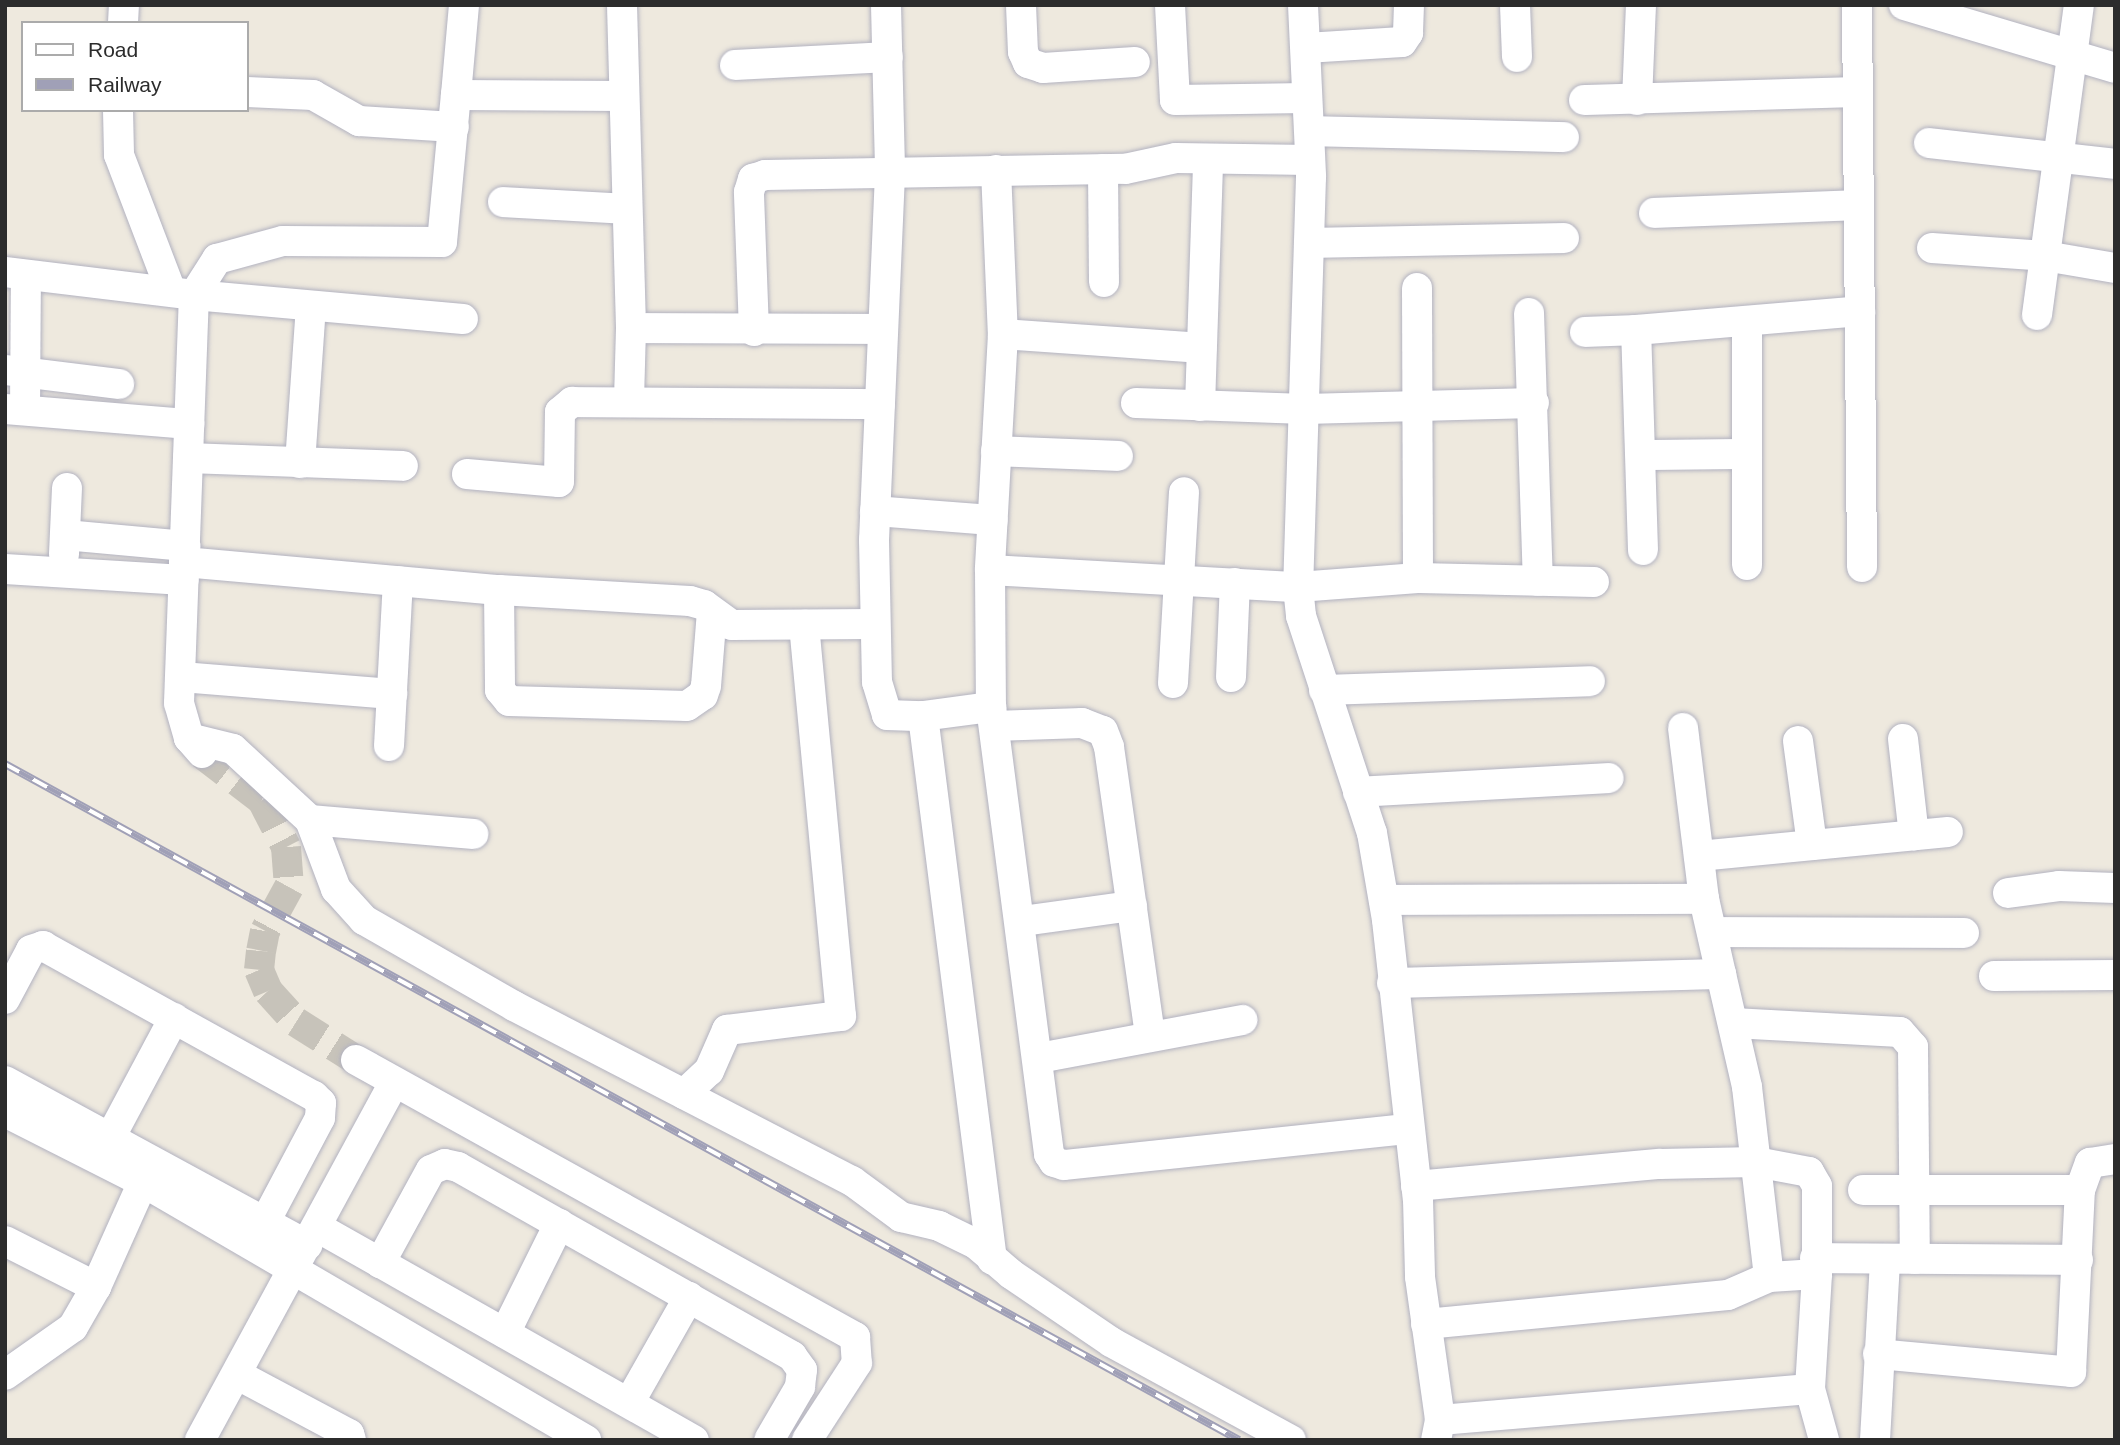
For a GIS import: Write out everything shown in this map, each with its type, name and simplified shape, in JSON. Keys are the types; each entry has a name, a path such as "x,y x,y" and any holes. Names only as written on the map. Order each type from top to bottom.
{"street":[{"path":"622,5 631,327 629,400"},
{"path":"886,5 890,174 875,511 873,624 877,682 887,715 992,717 1083,723 1102,731 1109,747 1150,1036"},
{"path":"1021,5 1023,52 1028,63 1043,68 1135,62"},
{"path":"1170,5 1175,100 1307,98"},
{"path":"1303,5 1310,146 1305,409 1298,587 1301,616 1372,833 1384,900 1416,1186 1426,1325 1438,1430 1810,1389"},
{"path":"1306,48 1402,42 1406,39 1409,5"},
{"path":"1515,5 1517,57"},
{"path":"1637,100 1641,5"},
{"path":"1857,5 1862,567"},
{"path":"1904,5 1953,13 2115,68"},
{"path":"2037,314 2079,5"},
{"path":"183,293 217,259 283,241 442,242 454,127 457,6"},
{"path":"735,65 888,57"},
{"path":"248,92 313,95 359,121 454,127"},
{"path":"1584,100 1858,92"},
{"path":"456,95 624,96"},
{"path":"118,112 119,155 183,293 189,424 179,703 195,746 233,748 310,820 336,889 364,920 514,1006 852,1181 901,1217 939,1226 976,1244 992,1260 1111,1342 1292,1440"},
{"path":"754,331 752,179 765,175 1103,169 1176,158 1208,159 1310,146 1564,136"},
{"path":"1928,143 2115,164"},
{"path":"1200,406 1208,159"},
{"path":"1103,169 1104,282"},
{"path":"996,170 1003,334 990,570 992,717 1040,1058 1045,1142 1054,1162 1064,1165 1408,1129"},
{"path":"503,202 627,209"},
{"path":"1654,213 1858,205"},
{"path":"1309,243 1564,238"},
{"path":"1932,248 2045,256 2115,268"},
{"path":"189,424 15,408 16,273 183,293 463,319"},
{"path":"1417,288 1418,578"},
{"path":"300,463 311,306"},
{"path":"1585,332 1860,311"},
{"path":"1529,313 1538,581"},
{"path":"1747,321 1747,565"},
{"path":"631,327 754,331 883,329"},
{"path":"1636,330 1643,455 1643,550"},
{"path":"1003,334 1202,348"},
{"path":"15,370 119,384"},
{"path":"467,474 559,482 560,412 572,402 629,400 880,404"},
{"path":"1136,403 1305,409 1534,402"},
{"path":"996,451 1118,456"},
{"path":"1643,455 1747,454"},
{"path":"188,458 403,466"},
{"path":"63,573 67,488"},
{"path":"1173,683 1184,492"},
{"path":"875,511 992,520"},
{"path":"65,536 185,563 499,590 690,601 732,625 873,624"},
{"path":"5,569 63,573 185,563"},
{"path":"990,570 1298,587 1418,578 1594,582"},
{"path":"389,746 398,581"},
{"path":"1231,677 1235,583"},
{"path":"499,590 500,690 509,701 687,706 703,695 706,686 712,612"},
{"path":"684,1094 709,1070 727,1030 841,1016 804,625"},
{"path":"181,677 392,694"},
{"path":"1324,690 1590,681"},
{"path":"923,716 992,1260"},
{"path":"1683,728 1704,899 1747,1087 1769,1277"},
{"path":"1903,739 1914,835"},
{"path":"1798,741 1812,845"},
{"path":"1358,792 1609,778"},
{"path":"310,820 473,834"},
{"path":"1699,856 1948,832"},
{"path":"2008,893 2059,886 2115,888"},
{"path":"1384,900 1704,899"},
{"path":"1022,921 1132,906"},
{"path":"1713,932 1964,933"},
{"path":"5,999 31,950 43,946 321,1103 320,1118 265,1222"},
{"path":"1392,983 1721,974"},
{"path":"1994,976 2115,975"},
{"path":"110,1138 174,1018"},
{"path":"1040,1058 1242,1020"},
{"path":"1733,1023 1900,1032 1913,1047 1917,1190 1915,1259"},
{"path":"356,1060 393,1084 855,1337 857,1363 807,1440"},
{"path":"5,1081 265,1222 586,1440"},
{"path":"200,1440 238,1375 393,1084"},
{"path":"5,1112 143,1182 306,1248 380,1263 694,1440"},
{"path":"1878,1354 2071,1372 2080,1190 2090,1163 2115,1159"},
{"path":"1416,1186 1660,1164 1755,1162 1809,1172 1816,1186 1816,1266 1810,1389 1824,1440"},
{"path":"380,1263 431,1170 445,1164 559,1224 792,1356 802,1370 800,1387 769,1440"},
{"path":"5,1375 73,1327 96,1287 143,1182"},
{"path":"1863,1190 2080,1190"},
{"path":"505,1333 559,1224"},
{"path":"6,1242 96,1287"},
{"path":"1426,1325 1728,1295 1769,1277 1816,1266 1885,1259 2078,1260"},
{"path":"1875,1440 1885,1259"},
{"path":"629,1403 689,1297"},
{"path":"238,1375 349,1434 351,1440"}],"tunnel":[{"path":"202,754 262,800 286,847 289,887 265,931 261,951 259,970 268,991 296,1022 356,1060"}],"railway":[{"path":"5,764 1239,1440"}]}
